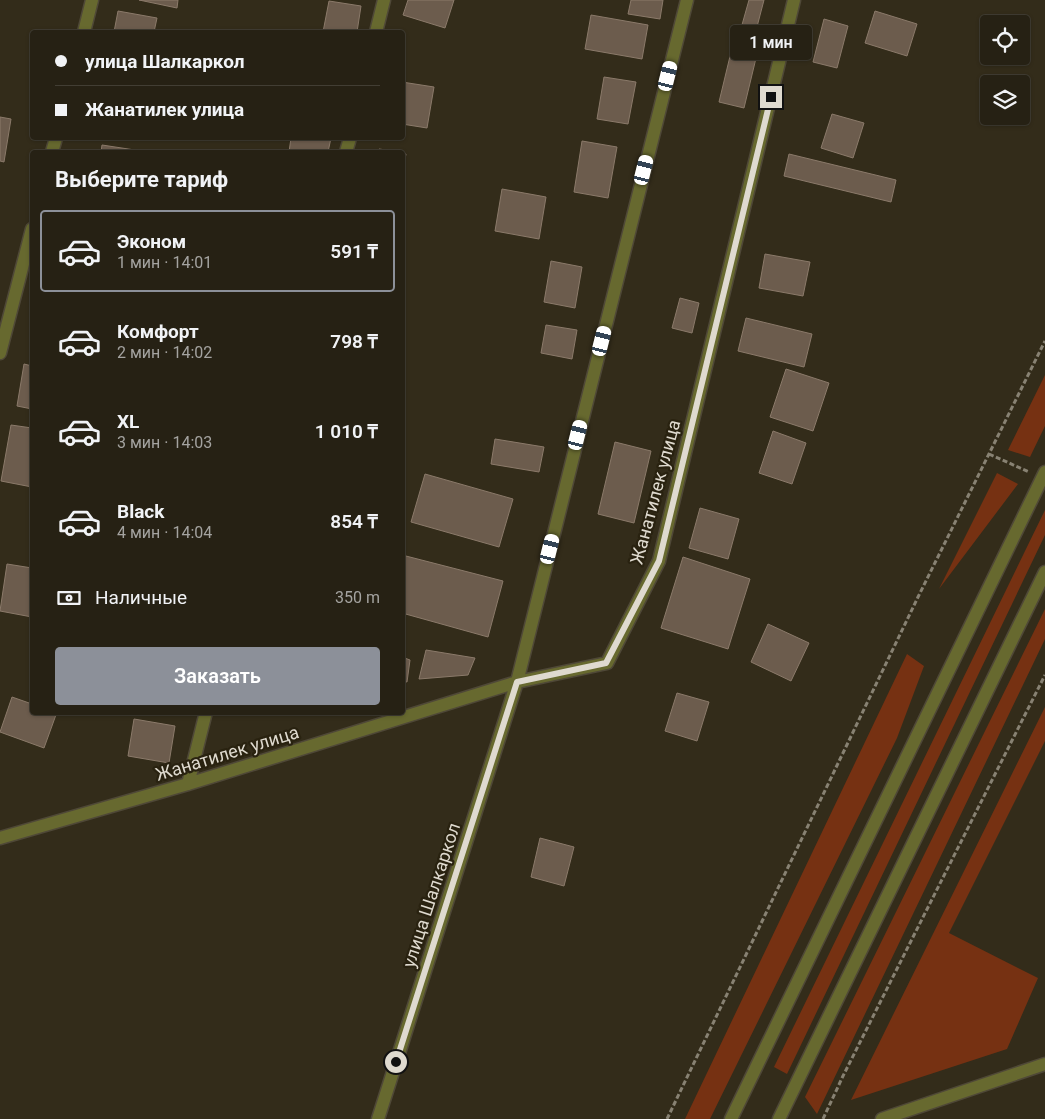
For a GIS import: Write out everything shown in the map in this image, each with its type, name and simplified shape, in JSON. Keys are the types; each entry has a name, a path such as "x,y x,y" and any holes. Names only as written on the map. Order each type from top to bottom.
{"street":[{"path":"84,30 92,0"},
{"path":"376,30 384,0"},
{"name":"улица Шалкаркол","path":"378,1119 517,682 687,0"},
{"name":"Жанатилек улица","path":"0,838 188,784 517,682 606,663 659,561 794,0"},
{"path":"0,352 30,237"},
{"path":"731,1119 1043,475"},
{"path":"779,1119 1045,572"},
{"path":"188,784 205,715"},
{"path":"882,1119 1045,1064"}],"path":[{"path":"666,1119 918,597 1045,341"},
{"path":"989,454 1043,475"},
{"path":"823,1119 842,1076 1045,675"}],"shaded area":[{"path":"1045,375 1045,426 1030,457 1008,450"},
{"path":"997,473 1018,484 939,589"},
{"path":"1045,510 1045,535 787,1074 774,1067"},
{"path":"1045,609 1045,639 817,1114 805,1097"},
{"path":"907,654 924,666 897,738 710,1119 685,1119"},
{"path":"1045,707 1045,741 949,933 1038,978 1007,1049 851,1100"}],"building":[{"path":"139,0 178,0 177,8"},
{"path":"408,0 454,0 445,28 403,15"},
{"path":"631,0 663,0 660,19 628,14"},
{"path":"749,0 764,0 753,42 738,39"},
{"path":"329,1 361,6 357,30 323,30"},
{"path":"118,11 157,18 154,30 114,30"},
{"path":"875,11 917,24 907,56 865,43"},
{"path":"591,15 648,25 642,59 585,49"},
{"path":"824,19 848,26 837,68 813,62"},
{"path":"732,48 757,54 744,108 719,102"},
{"path":"604,77 636,82 628,124 597,119"},
{"path":"405,82 434,87 427,128 405,124"},
{"path":"832,114 864,123 853,158 821,148"},
{"path":"0,117 11,119 4,162 0,161"},
{"path":"291,140 331,140 328,150 289,150"},
{"path":"582,141 617,147 608,198 574,192"},
{"path":"102,145 135,150 101,150"},
{"path":"789,154 896,180 891,202 784,176"},
{"path":"502,189 546,197 539,239 495,231"},
{"path":"765,254 810,262 803,296 759,288"},
{"path":"551,261 582,267 575,308 544,302"},
{"path":"680,298 699,303 692,333 672,328"},
{"path":"746,318 812,334 804,367 738,351"},
{"path":"546,325 577,330 572,359 541,353"},
{"path":"24,364 30,366 30,409 17,406"},
{"path":"786,369 829,383 813,431 770,417"},
{"path":"11,425 30,428 30,487 1,481"},
{"path":"773,431 806,443 792,484 759,473"},
{"path":"495,439 544,447 539,472 491,464"},
{"path":"615,442 651,451 634,523 598,514"},
{"path":"425,474 513,499 499,547 411,522"},
{"path":"700,508 739,519 728,559 689,548"},
{"path":"405,556 503,581 488,637 405,614"},
{"path":"683,557 750,579 728,649 661,628"},
{"path":"7,564 30,568 30,617 0,611"},
{"path":"768,624 809,643 791,681 751,662"},
{"path":"426,650 475,658 468,675 419,679"},
{"path":"405,658 410,660 407,682 405,682"},
{"path":"677,693 709,702 697,741 665,731"},
{"path":"12,697 30,703 30,715 56,715 44,748 0,732"},
{"path":"134,719 175,726 169,763 128,756"},
{"path":"540,838 574,847 564,886 531,877"}],"route":[{"path":"396,1062 517,682 606,663 659,561 771,97"}]}
